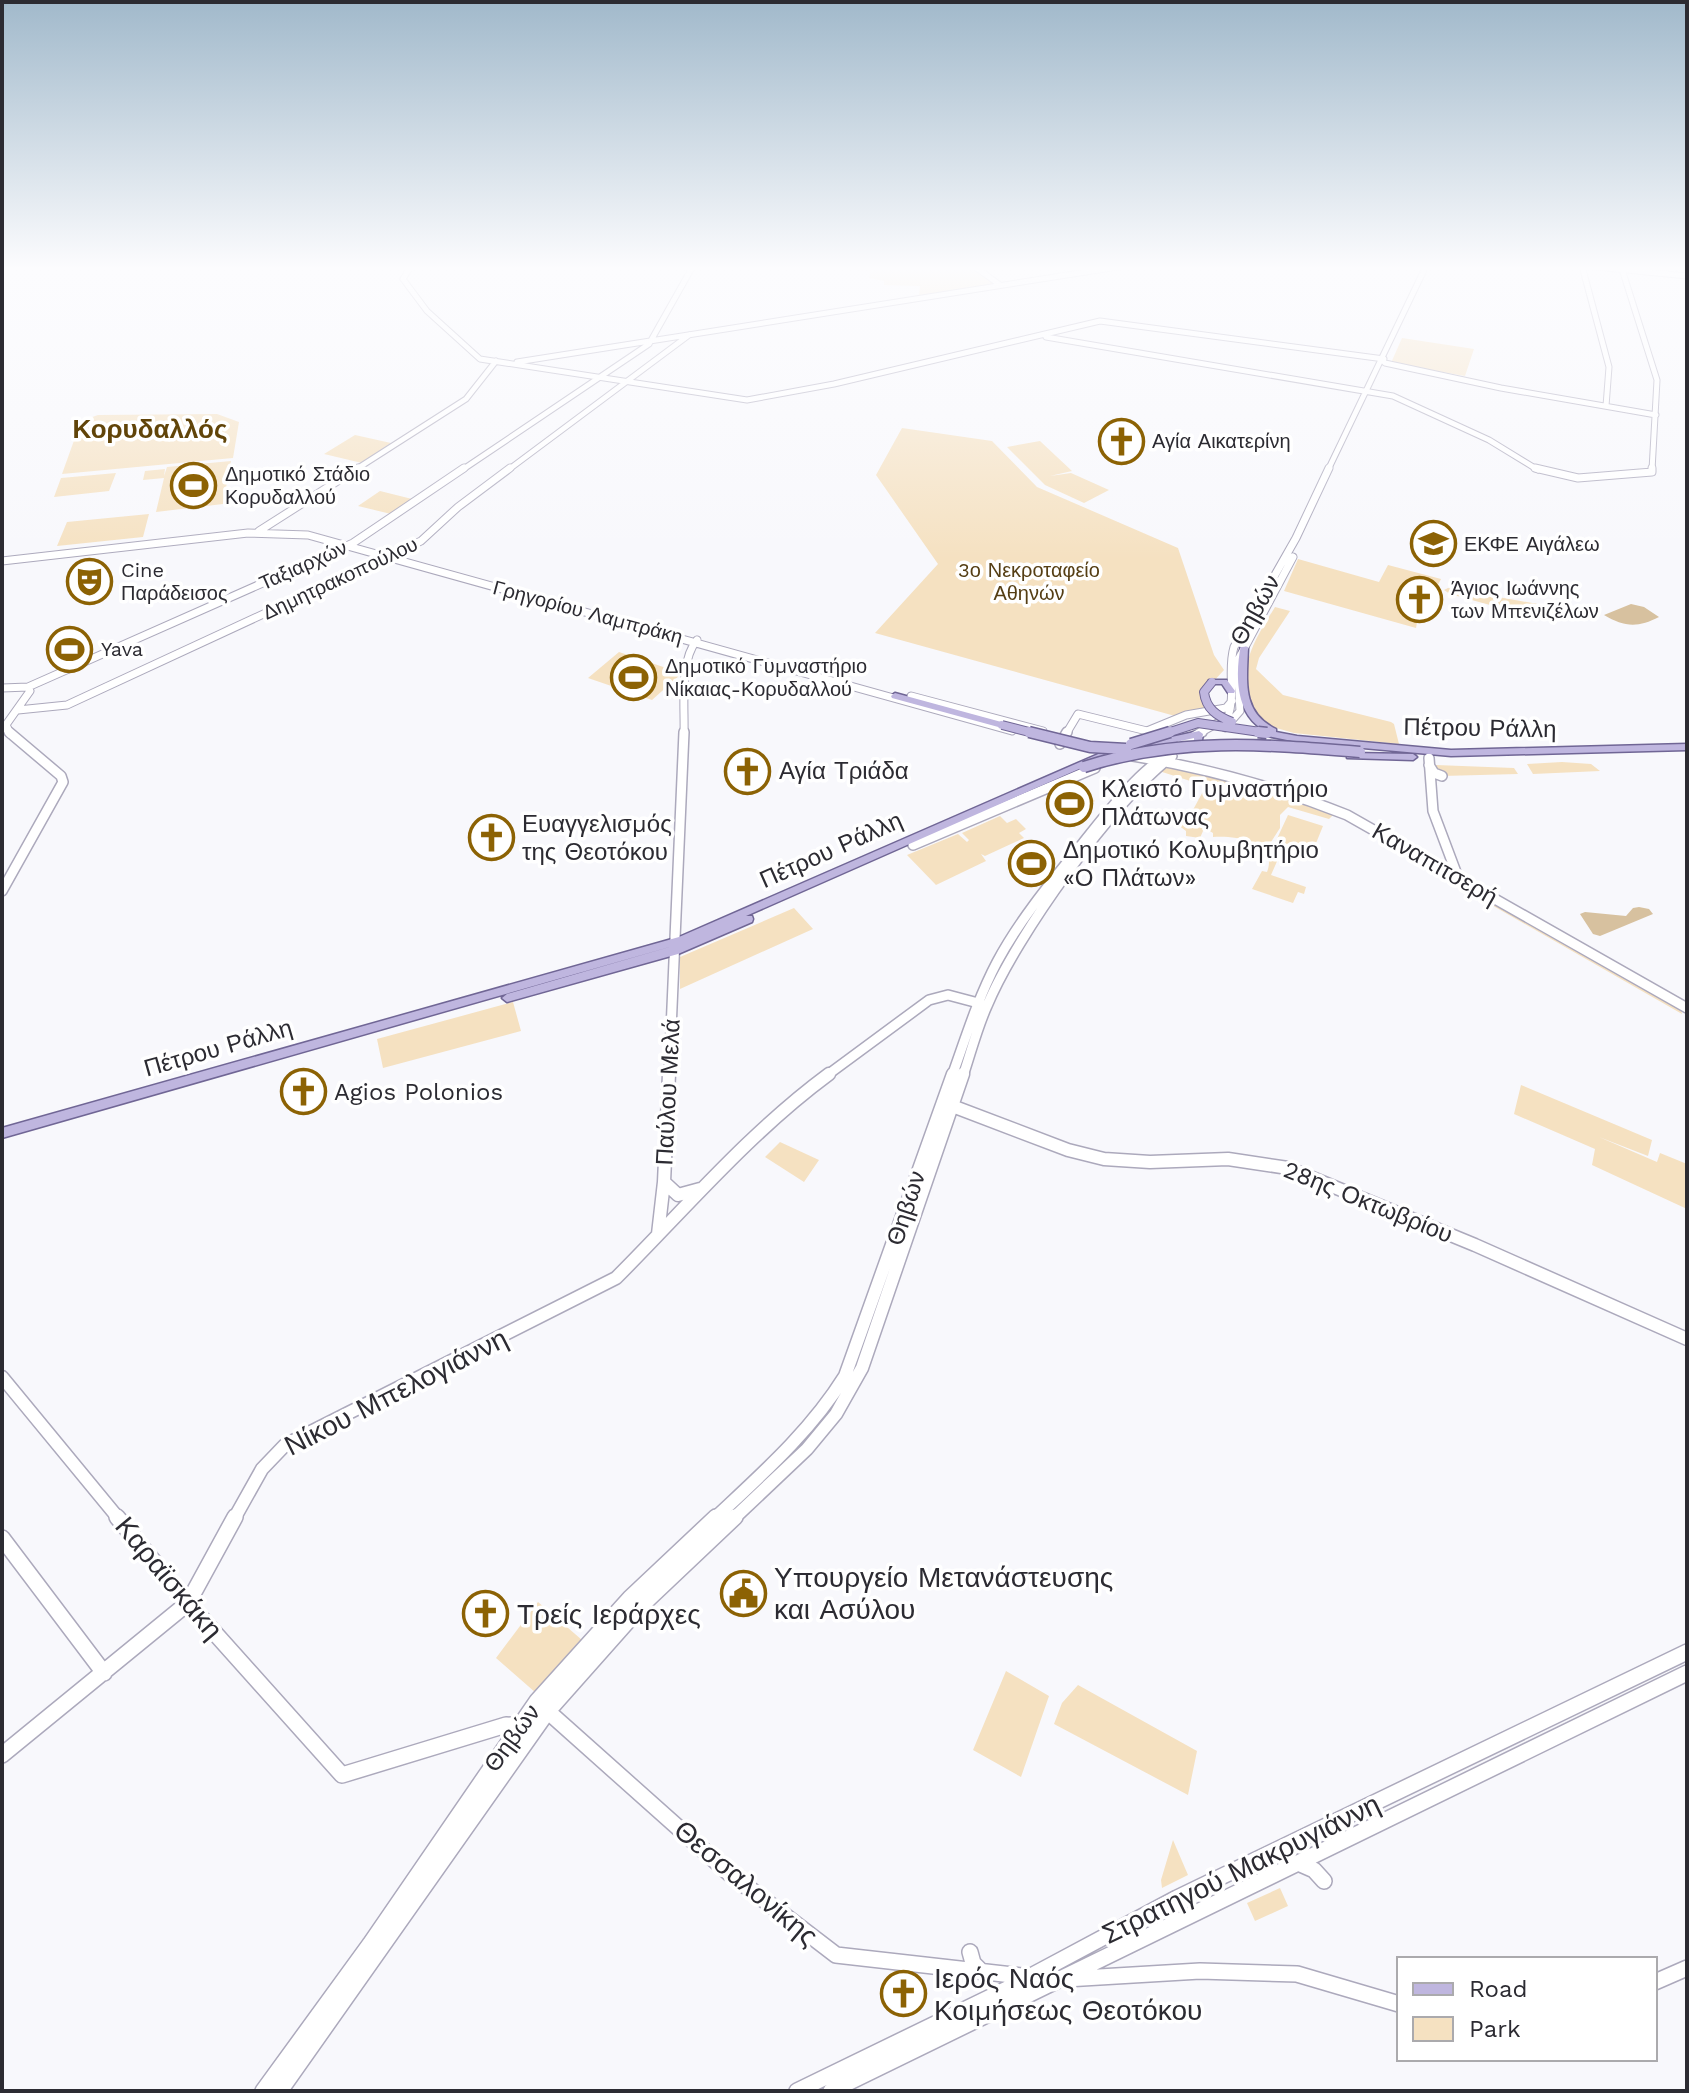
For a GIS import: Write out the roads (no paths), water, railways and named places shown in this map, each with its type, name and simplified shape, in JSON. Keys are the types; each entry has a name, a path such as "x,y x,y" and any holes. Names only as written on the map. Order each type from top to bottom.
{"main road":[{"path":"1244,647 1242,676 1247,712 1259,725 1292,734 1451,753"},
{"path":"1232,696 1224,682 1212,682 1203,695 1212,712 1267,733"},
{"path":"895,696 1101,749 1174,748 1201,741"},
{"name":"Πέτρου Ράλλη","path":"2,1133 675,946 1086,756 1106,754 1198,723 1309,740 1451,753 1687,747"},
{"path":"1106,754 1201,741 1413,757"},
{"name":"Πέτρου Ράλλη","path":"2,1140 675,946 1106,759 1174,748 1244,743 1413,757 1428,761 1687,754"}],"street":[{"path":"260,530 466,399 494,364"},
{"path":"512,364 747,400 925,364"},
{"name":"Ταξιαρχών","path":"28,687 350,544 620,364"},
{"name":"Δημητρακοπούλου","path":"18,710 67,705 423,540 458,507 589,412 647,364"},
{"path":"1203,364 1393,396 1519,456 1540,471 1568,477 1652,472 1657,380 1652,364"},
{"name":"Θηβών","path":"280,2091 542,1706 630,1598 798,1440 831,1399 845,1376 867,1320 998,961 1028,912 1141,772 1227,727 1238,715 1240,705 1236,668 1244,647 1302,539 1382,364"},
{"path":"1399,364 1501,388 1656,415"},
{"path":"1606,406 1608,364"},
{"name":"Θηβών","path":"1201,741 1228,717 1232,696 1228,667 1234,647 1296,538 1370,392"},
{"name":"Γρηγορίου Λαμπράκη","path":"2,559 260,530 308,535 391,555 1063,740 1086,756"},
{"name":"Γρηγορίου Λαμπράκη","path":"694,639 1063,740 1103,746 1129,745"},
{"name":"Παύλου Μελά","path":"658,1234 664,1182 679,791 684,763 687,665 694,639"},
{"path":"2,688 28,687 30,691 5,730 61,776 63,782 2,891"},
{"path":"1063,740 1078,714 1147,731 1184,715 1226,708 1232,696"},
{"name":"Θηβών","path":"982,1006 1037,915 1138,785 1174,748"},
{"path":"1106,754 1162,759"},
{"path":"1130,756 1140,762 1141,772"},
{"name":"Πέτρου Ράλλη","path":"913,845 1098,766 1130,756"},
{"name":"Καναπιτσερή","path":"1162,759 1331,808 1420,855 1687,1008"},
{"path":"1428,761 1434,773 1442,776"},
{"path":"1428,761 1433,811 1459,880"},
{"path":"1420,855 1444,865 1451,859"},
{"path":"662,1206 684,1201 785,1106 906,1016 941,996 982,1006"},
{"name":"28ης Οκτωβρίου","path":"947,1104 1093,1157 1139,1162 1228,1159 1288,1168 1475,1245 1687,1339"},
{"path":"664,1182 678,1195 699,1189"},
{"path":"662,1206 687,1204 699,1189"},
{"name":"Νίκου Μπελογιάννη","path":"2,1755 188,1603 257,1477 285,1445 605,1284 622,1273 658,1234 670,1226 687,1204"},
{"name":"Καραϊσκάκη","path":"2,1377 188,1603 342,1775 506,1725 520,1726"},
{"path":"2,1538 104,1673"},
{"name":"Στρατηγού Μακρυγιάννη","path":"831,2091 1034,1983 1166,1904 1687,1652"},
{"name":"Στρατηγού Μακρυγιάννη","path":"797,2091 1034,1983 1056,1980 1687,1673"},
{"name":"Θηβών","path":"263,2091 370,1944 520,1726 542,1706"},
{"name":"Θεσσαλονίκης","path":"542,1706 729,1873 823,1948 836,1955 980,1970 1034,1983"},
{"path":"1298,1863 1314,1870 1324,1881"},
{"path":"970,1952 973,1963 980,1970"},
{"path":"1657,1981 1687,1968"},
{"path":"1056,1980 1200,1971 1297,1974 1397,2003"}],"place":[{"name":"Αγία Αικατερίνη","path":"1121,441"},
{"name":"Δημοτικό Στάδιο Κορυδαλλού","path":"194,486"},
{"name":"ΕΚΦΕ Αιγάλεω","path":"1433,544"},
{"name":"Cine Παράδεισος","path":"90,582"},
{"name":"Άγιος Ιωάννης των Μπενιζέλων","path":"1420,599"},
{"name":"Yava","path":"70,649"},
{"name":"Δημοτικό Γυμναστήριο Νίκαιας-Κορυδαλλού","path":"634,677"},
{"name":"Αγία Τριάδα","path":"748,771"},
{"name":"Κλειστό Γυμναστήριο Πλάτωνας","path":"1070,803"},
{"name":"Ευαγγελισμός της Θεοτόκου","path":"491,838"},
{"name":"Δημοτικό Κολυμβητήριο «Ο Πλάτων»","path":"1032,864"},
{"name":"Agios Polonios","path":"303,1092"},
{"name":"Υπουργείο Μετανάστευσης και Ασύλου","path":"743,1593"},
{"name":"Τρείς Ιεράρχες","path":"486,1614"},
{"name":"Ιερός Ναός Κοιμήσεως Θεοτόκου","path":"903,1994"}],"district":[{"name":"Κορυδαλλός","path":"150,429"}],"park label":[{"name":"3ο Νεκροταφείο Αθηνών","path":"1029,582"}]}
